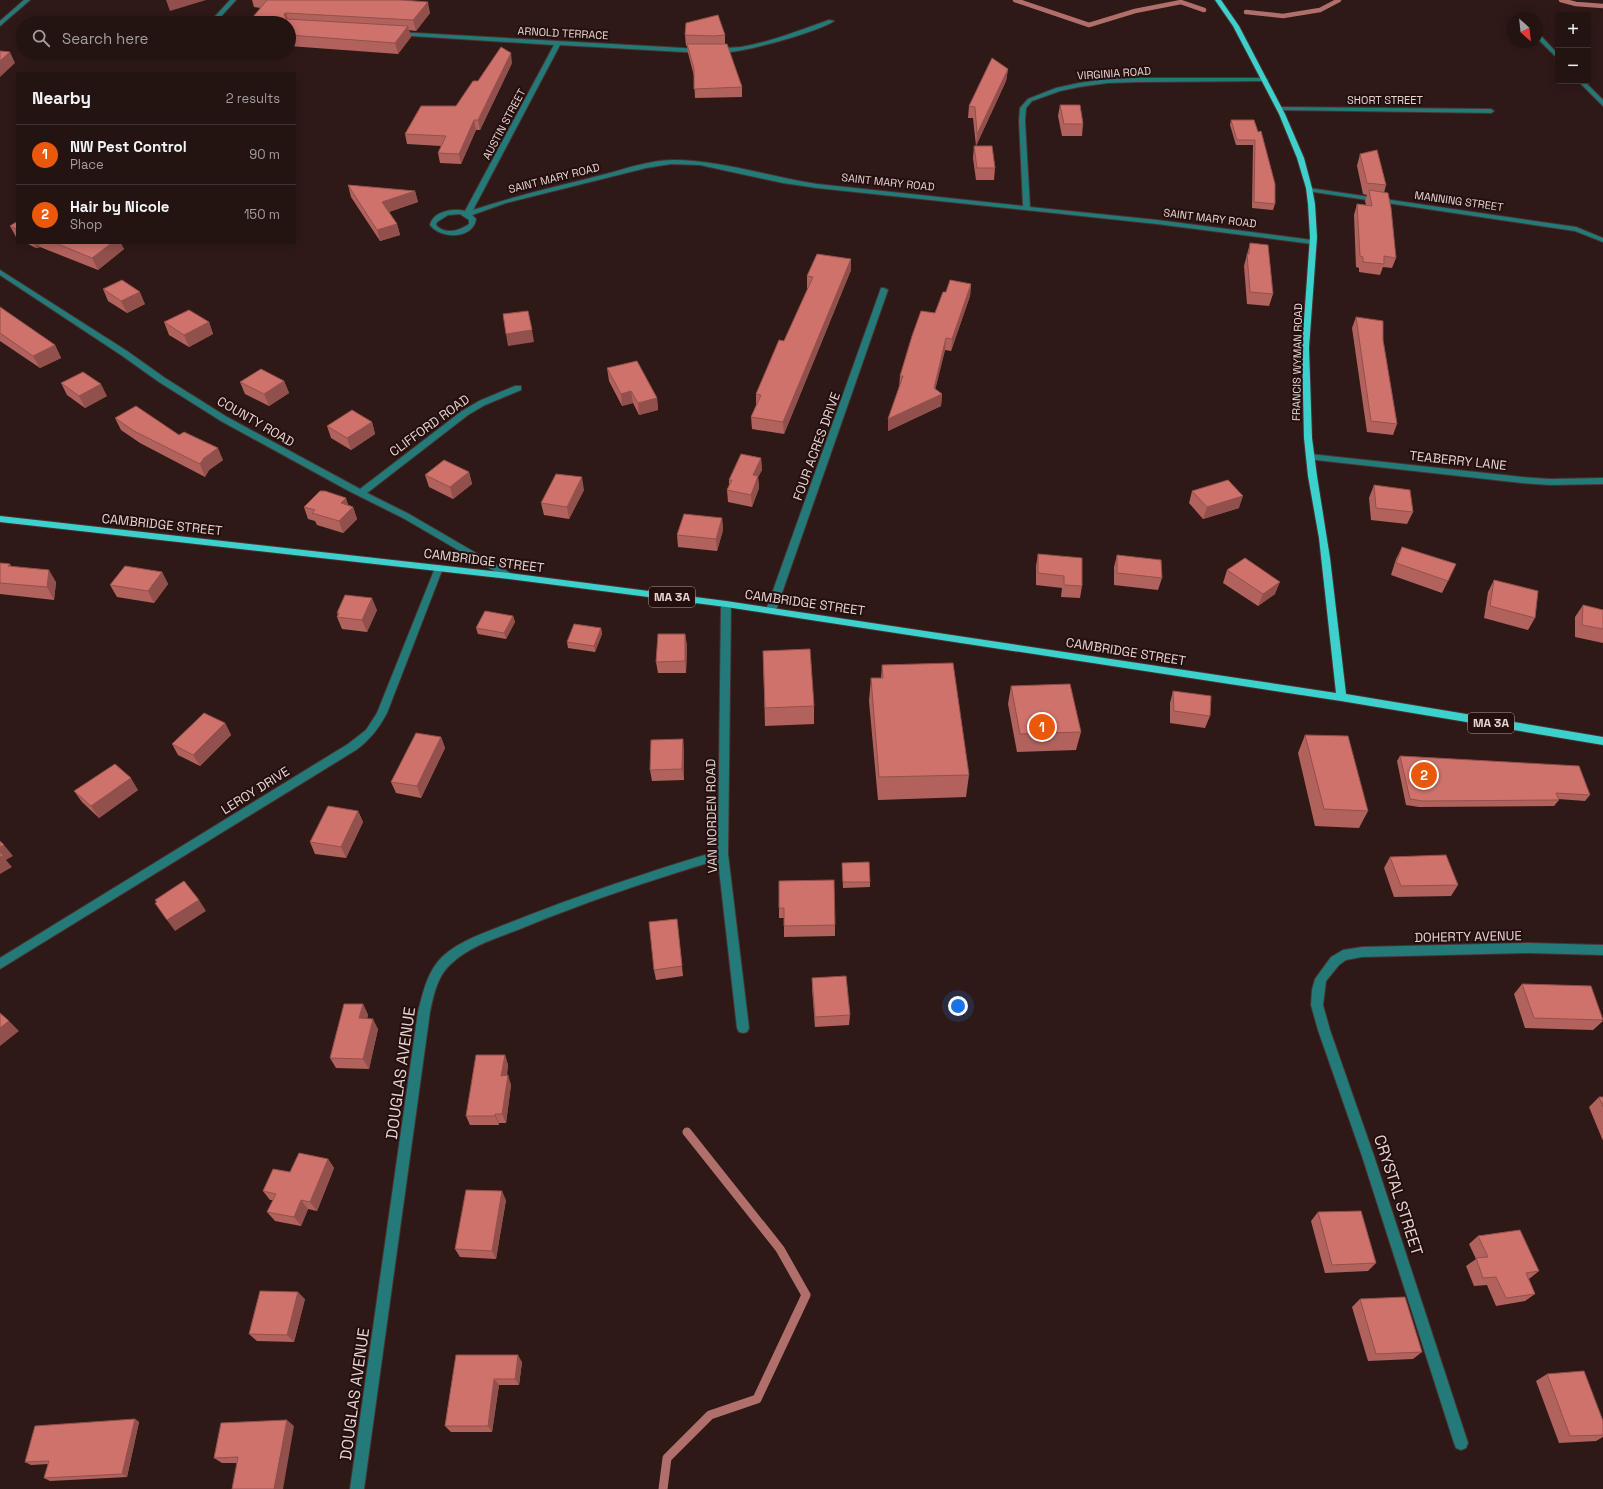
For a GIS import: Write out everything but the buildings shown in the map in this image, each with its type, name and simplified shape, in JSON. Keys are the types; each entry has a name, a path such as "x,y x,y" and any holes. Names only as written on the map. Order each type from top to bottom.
{"main road":[{"name":"FRANCIS WYMAN ROAD","path":"1218,0 1233,21 1279,109 1297,152 1309,190 1312,216 1312,242 1306,351 1310,456 1312,480 1323,538 1341,697"},
{"name":"CAMBRIDGE STREET","path":"0,519 509,576 771,610 1341,697 1603,741"}],"street":[{"path":"0,24 27,0"},
{"path":"218,16 233,0"},
{"name":"ARNOLD TERRACE","path":"392,33 694,51 729,51 759,45 831,21"},
{"path":"1543,41 1555,54"},
{"name":"AUSTIN STREET","path":"467,214 558,43"},
{"name":"VIRGINIA ROAD","path":"1027,208 1022,121 1023,108 1030,100 1070,86 1107,81 1265,80"},
{"path":"1584,84 1603,104"},
{"name":"SHORT STREET","path":"1279,109 1491,111"},
{"name":"SAINT MARY ROAD","path":"467,214 473,219 473,223 463,231 451,233 443,232 436,230 433,226 436,218 446,213 455,212 467,214 507,201 646,166 684,161 719,166 770,178 810,185 1157,222 1312,242"},
{"name":"MANNING STREET","path":"1309,190 1576,229 1603,240"},
{"name":"COUNTY ROAD","path":"0,272 162,380 224,419 406,516 509,576"},
{"name":"FOUR ACRES DRIVE","path":"771,610 884,290"},
{"name":"CLIFFORD ROAD","path":"361,493 465,413 482,403 518,388"},
{"name":"TEABERRY LANE","path":"1310,456 1522,480 1557,482 1603,481"},
{"name":"LEROY DRIVE","path":"0,964 366,737 375,726 382,713 439,568"},
{"name":"VAN NORDEN ROAD","path":"726,604 723,854 743,1028"},
{"name":"DOUGLAS AVENUE","path":"356,1489 424,1012 433,978 441,966 456,953 482,939 588,898 723,854"},
{"name":"DOHERTY AVENUE","path":"1335,960 1343,955 1362,952 1529,948 1603,950"},
{"name":"CRYSTAL STREET","path":"1335,960 1321,979 1318,990 1317,1005 1324,1030 1368,1156 1461,1443"}],"waterway":[{"path":"1015,0 1089,25 1135,11 1181,2 1204,10"},
{"path":"1246,12 1283,16 1320,10 1339,0"},
{"path":"1561,0 1576,4 1603,6"},
{"path":"663,1489 667,1458 710,1415 757,1399 806,1295 780,1249 687,1132"}],"place":[{"name":"NW Pest Control","path":"1042,727"},
{"name":"Hair by Nicole","path":"1424,775"}]}
